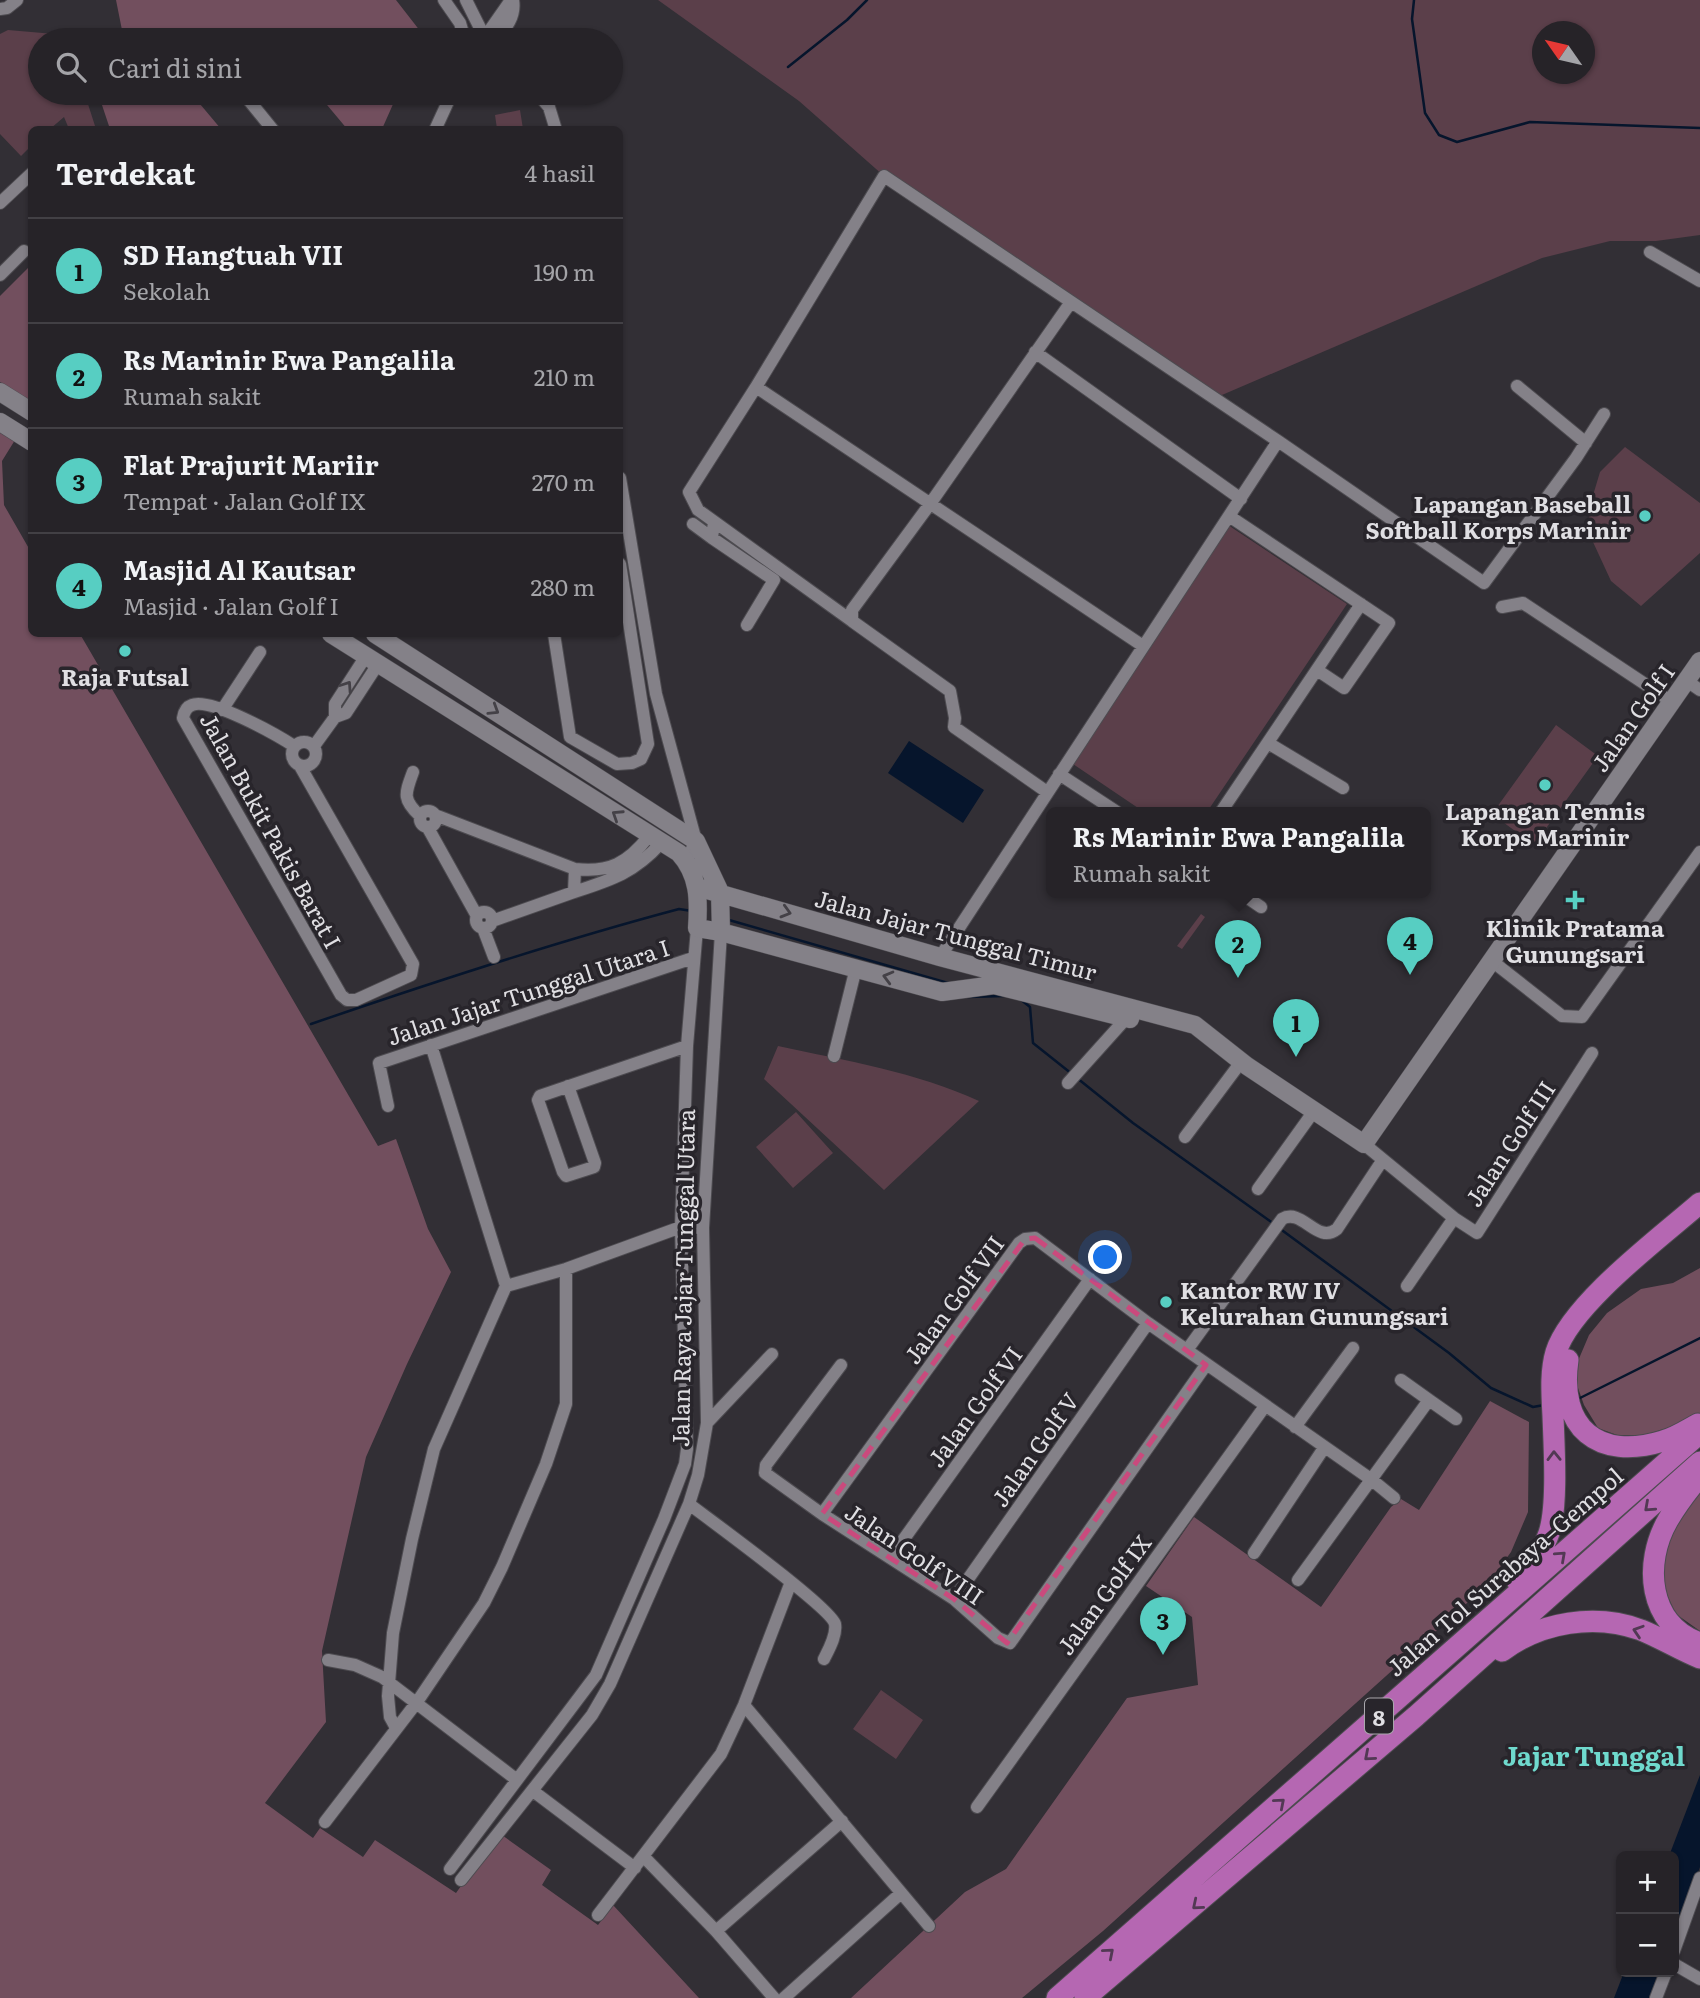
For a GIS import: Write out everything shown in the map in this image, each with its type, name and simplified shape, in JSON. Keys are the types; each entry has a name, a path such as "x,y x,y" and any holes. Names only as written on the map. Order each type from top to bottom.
{"highway":[{"path":"1428,1674 1504,1602 1534,1560 1549,1532 1562,1413 1556,1352 1579,1312 1609,1282 1700,1203"},
{"path":"1558,1386 1569,1354 1583,1327 1615,1294 1700,1223"},
{"path":"1562,1413 1575,1421 1586,1433 1601,1443 1610,1445 1636,1447 1665,1441 1700,1424"},
{"name":"Jalan Tol Surabaya–Gempol","path":"1057,1998 1700,1433"},
{"name":"Jalan Tol Surabaya–Gempol","path":"1085,1998 1416,1716 1700,1462"},
{"path":"1700,1476 1667,1521 1657,1549 1652,1578 1656,1602 1666,1620 1682,1634 1700,1643"},
{"path":"1416,1716 1514,1642 1550,1626 1580,1622 1610,1623 1640,1630 1700,1658"}],"main road":[{"path":"0,392 28,410"},
{"path":"0,422 28,440"},
{"path":"336,637 679,853 686,861 697,889"},
{"path":"386,637 438,675 696,841 721,895"},
{"name":"Jalan Golf I","path":"1363,1144 1672,702 1693,685 1700,661"},
{"path":"425,694 436,687 438,675"},
{"path":"453,710 454,699 464,691"},
{"name":"Jalan Jajar Tunggal Timur","path":"697,889 1131,1013"},
{"name":"Jalan Raya Jajar Tunggal Utara","path":"697,889 697,924"},
{"name":"Jalan Raya Jajar Tunggal Utara","path":"721,895 721,929"},
{"name":"Jalan Jajar Tunggal Timur","path":"697,924 942,992 995,985 1195,1025 1241,1062 1363,1144"}],"street":[{"path":"0,9 7,8 17,0"},
{"path":"444,0 462,28"},
{"path":"466,0 481,28"},
{"path":"494,28 512,0"},
{"path":"253,105 270,126"},
{"path":"437,126 446,105"},
{"path":"547,105 555,126"},
{"path":"1047,792 954,727 956,718 950,691 698,510 689,492 884,176 1484,583 1586,443 1604,414"},
{"path":"0,203 28,177"},
{"path":"0,275 24,251"},
{"path":"1650,252 1700,281"},
{"path":"852,621 852,610 930,504 1070,302"},
{"path":"1035,352 1241,499"},
{"path":"1517,386 1586,443"},
{"path":"756,387 1143,646"},
{"path":"940,957 1278,441"},
{"path":"623,496 656,694 696,841 686,861"},
{"path":"1229,516 1389,623 1344,688 1317,670"},
{"path":"712,538 714,522"},
{"path":"693,524 774,580 747,625"},
{"path":"554,637 570,737 622,765 641,759 648,744 623,583"},
{"path":"1502,607 1523,603 1672,702"},
{"path":"1224,807 1361,604"},
{"path":"222,710 260,652"},
{"path":"314,746 335,717 346,713 372,660"},
{"name":"Jalan Bukit Pakis Barat I","path":"294,746 271,731 222,710 198,704 184,710 183,718 341,995 347,1000 356,1000 411,975 413,964 300,766"},
{"path":"304,741 314,746 317,753 314,761 308,766 300,766 291,754 294,746 304,741"},
{"path":"1268,743 1343,788"},
{"path":"413,772 406,800 420,816 422,826 428,828 484,922 494,957"},
{"path":"1059,774 1109,807"},
{"path":"420,816 425,811 575,869 594,872 607,869 655,840"},
{"path":"428,828 435,824 435,815"},
{"path":"484,922 626,873 645,861 655,840"},
{"path":"1492,961 1562,1016 1582,1017 1700,852"},
{"path":"575,869 575,892"},
{"path":"1248,898 1261,907"},
{"name":"Jalan Raya Jajar Tunggal Utara","path":"450,1869 596,1675 664,1520 685,1464 687,1449 681,1227 687,1046 697,924"},
{"name":"Jalan Raya Jajar Tunggal Utara","path":"461,1880 593,1716 610,1684 689,1504 703,1452 707,1423 703,1228 721,929"},
{"name":"Jalan Jajar Tunggal Utara I","path":"388,1106 379,1063 693,958"},
{"path":"834,1056 856,968"},
{"path":"1068,1083 1131,1013"},
{"path":"396,1728 390,1717 393,1633 434,1449 506,1286 431,1045"},
{"path":"568,1086 595,1163 594,1167 566,1176 562,1172 538,1100 540,1096 568,1086 687,1046"},
{"name":"Jalan Golf III","path":"1363,1144 1454,1218 1477,1233 1592,1053"},
{"path":"1185,1137 1241,1062"},
{"path":"1258,1189 1314,1111"},
{"path":"1187,1350 1282,1219 1293,1216 1324,1234 1332,1233 1382,1161"},
{"name":"Jalan Golf III","path":"1407,1286 1454,1218"},
{"path":"506,1286 566,1269 681,1227 703,1228"},
{"name":"Jalan Golf VII","path":"822,1514 1019,1243 1035,1238 1147,1323 1394,1498"},
{"path":"325,1822 416,1702 484,1603 502,1567 546,1464 566,1404 566,1269"},
{"name":"Jalan Golf VI","path":"891,1557 1090,1279"},
{"name":"Jalan Golf V","path":"954,1599 1147,1323"},
{"path":"1294,1427 1353,1348"},
{"path":"707,1423 772,1354"},
{"name":"Jalan Golf VIII","path":"841,1365 764,1470 765,1474 954,1599 1007,1643 1013,1641 1206,1364"},
{"path":"1401,1380 1455,1419"},
{"path":"1298,1580 1429,1400"},
{"name":"Jalan Golf IX","path":"977,1807 1265,1406"},
{"path":"1254,1553 1324,1448"},
{"path":"689,1504 791,1582 828,1614 835,1623 834,1637 824,1659"},
{"path":"598,1915 721,1754 744,1705 791,1582"},
{"path":"328,1660 355,1665 390,1682 517,1780"},
{"path":"596,1675 610,1684"},
{"path":"744,1705 929,1926"},
{"path":"533,1791 635,1868"},
{"path":"716,1931 842,1821"},
{"path":"643,1857 716,1931 774,1998"},
{"path":"1679,1937 1700,1878"},
{"path":"784,1998 901,1894"},
{"path":"1679,1967 1700,1979"},
{"path":"1656,1998 1664,1977"}],"highlighted area":[{"path":"1035,1238 1206,1365 1007,1643 954,1599 822,1514 1025,1239"}],"shaded area":[{"path":"116,0 396,0 418,28 122,28"},
{"path":"658,0 1700,0 1700,235 1656,241 1610,241 1542,258 1215,398 884,176 799,101"},
{"path":"8,30 28,32 28,105 88,105 95,126 68,126 64,117 54,126 28,126 28,149 21,156 0,134 0,34"},
{"path":"102,105 201,105 218,126 109,126"},
{"path":"327,105 393,105 383,126 345,126"},
{"path":"520,110 523,126 497,126 495,115"},
{"path":"28,268 28,400 0,382 0,296"},
{"path":"0,430 15,440 2,461 4,505 28,547 28,637 82,637 378,1146 396,1139 428,1229 451,1272 366,1457 322,1651 326,1722 265,1803 313,1838 320,1828 363,1857 375,1840 456,1893 499,1833 551,1870 542,1885 598,1925 613,1905 699,1998 0,1998"},
{"name":"Lapangan Baseball Softball Korps Marinir","path":"1625,447 1700,503 1700,553 1641,606 1611,581 1587,529 1600,472"},
{"path":"1228,525 1347,604 1210,807 1137,807 1073,764"},
{"name":"Lapangan Tennis Korps Marinir","path":"1556,725 1598,756 1534,845 1492,814"},
{"path":"1201,914 1205,917 1182,949 1177,946"},
{"path":"778,1046 906,1075 979,1101 884,1190 764,1079"},
{"path":"796,1112 833,1153 793,1188 756,1147"},
{"path":"1700,1268 1700,1414 1674,1426 1644,1435 1617,1435 1598,1428 1584,1405 1575,1368 1589,1335 1607,1313 1641,1289 1673,1283"},
{"path":"1490,1401 1529,1422 1528,1512 1511,1552 1487,1585 1103,1931 1022,1998 851,1998 965,1892 1006,1869 1127,1698 1198,1685 1192,1617 1146,1586 1194,1517 1321,1607 1391,1507 1401,1499 1419,1510"},
{"path":"1700,1491 1700,1631 1676,1614 1663,1586 1663,1557 1676,1527"},
{"path":"881,1690 923,1720 896,1759 853,1729"}],"water":[{"path":"909,741 984,790 963,823 888,773"},
{"path":"1700,1775 1700,1867 1679,1925 1679,1851 1671,1851"},
{"path":"1622,1977 1660,1977 1652,1998 1614,1998"}],"waterway":[{"path":"788,67 847,20 867,0"},
{"path":"1414,0 1412,19 1425,113 1439,135 1457,142 1530,122 1700,128"},
{"path":"311,1024 586,935 679,909 692,911"},
{"path":"729,920 948,983"},
{"path":"968,997 1004,996"},
{"path":"1020,999 1030,1007 1033,1043 1072,1074"},
{"path":"1077,1078 1133,1123 1274,1224"},
{"path":"1279,1228 1449,1353 1491,1388 1533,1407 1544,1405"},
{"path":"1578,1399 1700,1338"}],"place":[{"name":"Lapangan Baseball Softball Korps Marinir","path":"1645,516"},
{"name":"Raja Futsal","path":"125,651"},
{"name":"Lapangan Tennis Korps Marinir","path":"1545,785"},
{"name":"Klinik Pratama Gunungsari","path":"1575,900"},
{"name":"Masjid Al Kautsar","path":"1410,975"},
{"name":"Rs Marinir Ewa Pangalila","path":"1238,978"},
{"name":"SD Hangtuah VII","path":"1296,1057"},
{"name":"Kantor RW IV Kelurahan Gunungsari","path":"1166,1302"},
{"name":"Flat Prajurit Mariir","path":"1163,1655"}],"district":[{"name":"Jajar Tunggal","path":"1594,1754"}]}
